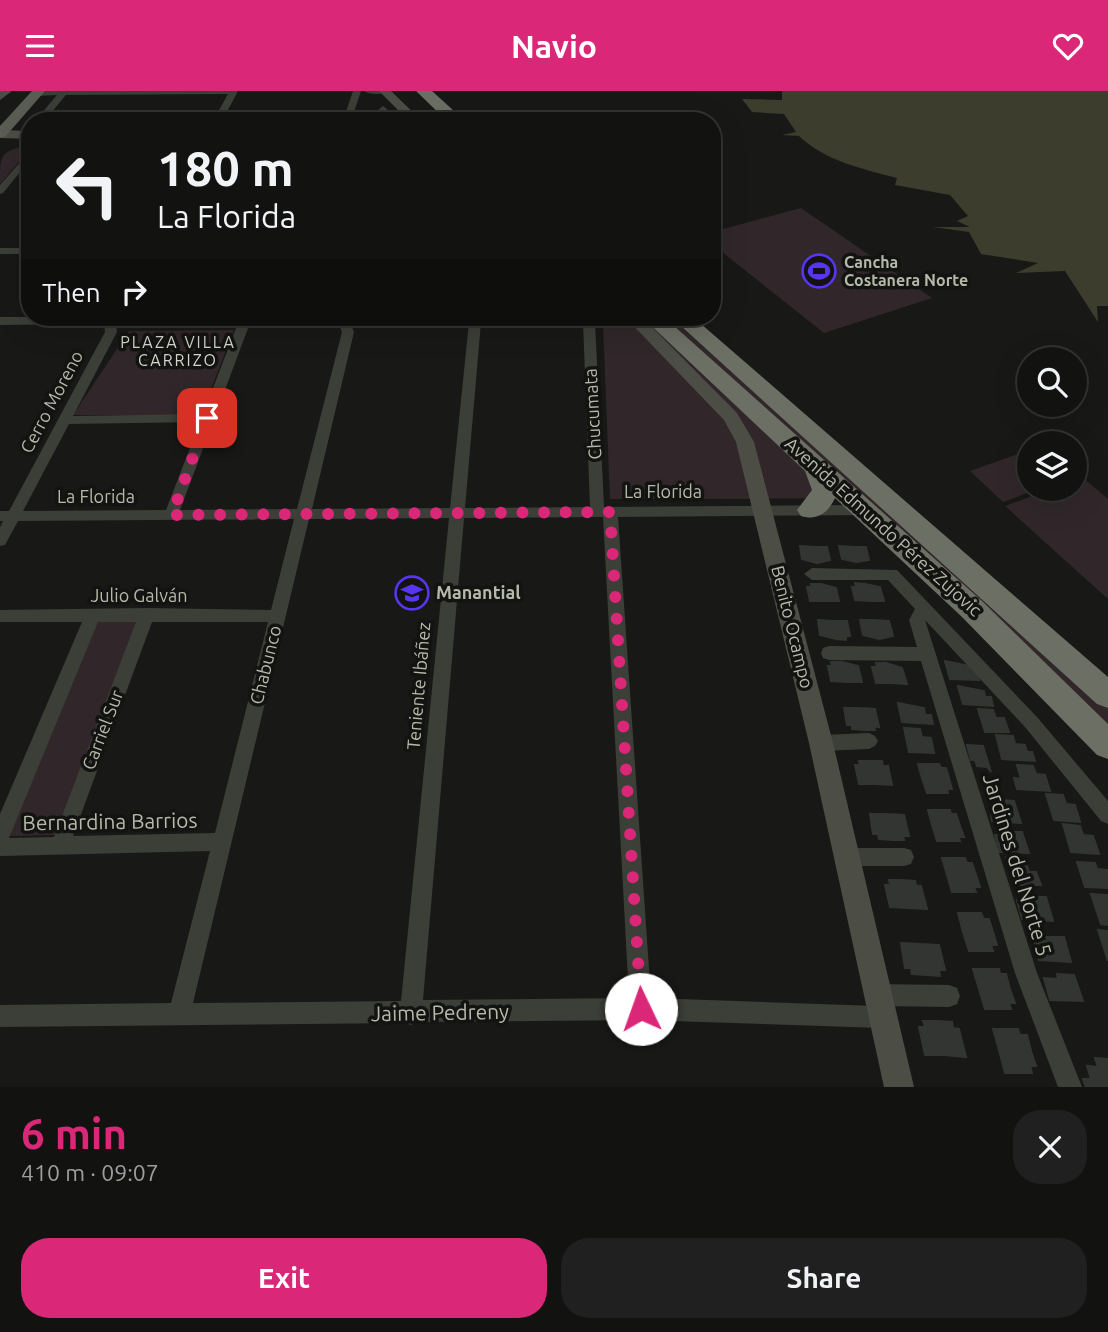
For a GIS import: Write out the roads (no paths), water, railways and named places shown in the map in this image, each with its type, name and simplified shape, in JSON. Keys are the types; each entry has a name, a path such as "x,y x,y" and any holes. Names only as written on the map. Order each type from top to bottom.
{"highway":[{"path":"402,91 425,112"},
{"path":"423,91 447,112"},
{"name":"Avenida Edmundo Pérez Zujovic","path":"651,326 816,465 1002,637 1108,745"},
{"name":"Avenida Edmundo Pérez Zujovic","path":"691,326 1108,695"},
{"path":"810,510 821,501 825,490 816,465"}],"main road":[{"path":"0,116 33,92"},
{"path":"0,134 33,92"}],"street":[{"path":"0,97 6,91"},
{"path":"33,92 233,91 222,112"},
{"path":"350,112 356,91"},
{"path":"368,91 385,91 407,112"},
{"path":"47,112 64,92"},
{"path":"0,134 21,134"},
{"path":"0,143 21,137"},
{"path":"0,191 21,165"},
{"path":"0,251 21,251"},
{"path":"0,321 21,321"},
{"name":"Cerro Moreno","path":"0,541 7,516 65,420 111,332 111,326"},
{"path":"172,515 243,326"},
{"name":"Chabunco","path":"180,1013 348,332 346,326"},
{"name":"Teniente Ibáñez","path":"411,1014 474,326"},
{"name":"Chucumata","path":"590,326 641,1009"},
{"path":"648,326 737,425 745,442 762,511"},
{"path":"65,420 207,418"},
{"name":"La Florida","path":"7,516 864,510"},
{"name":"Benito Ocampo","path":"762,511 821,743 848,857 878,1006 899,1087"},
{"path":"812,574 892,574 1031,722 1108,815"},
{"name":"Jardines del Norte 5","path":"933,615 920,613 918,619 927,654 1026,973 1070,1087"},
{"path":"0,837 93,614"},
{"name":"Carriel Sur","path":"60,846 147,614"},
{"name":"Julio Galván","path":"0,615 278,616"},
{"path":"829,653 927,654"},
{"path":"821,743 869,741"},
{"name":"Bernardina Barrios","path":"0,847 222,842"},
{"path":"848,857 904,857"},
{"path":"878,1006 949,996"},
{"name":"Jaime Pedreny","path":"0,1016 180,1013 411,1014 878,1006"}],"place":[{"name":"Cancha Costanera Norte","path":"819,271"},
{"name":"Manantial","path":"412,593"}],"district":[{"name":"PLAZA VILLA CARRIZO","path":"178,351"}]}
